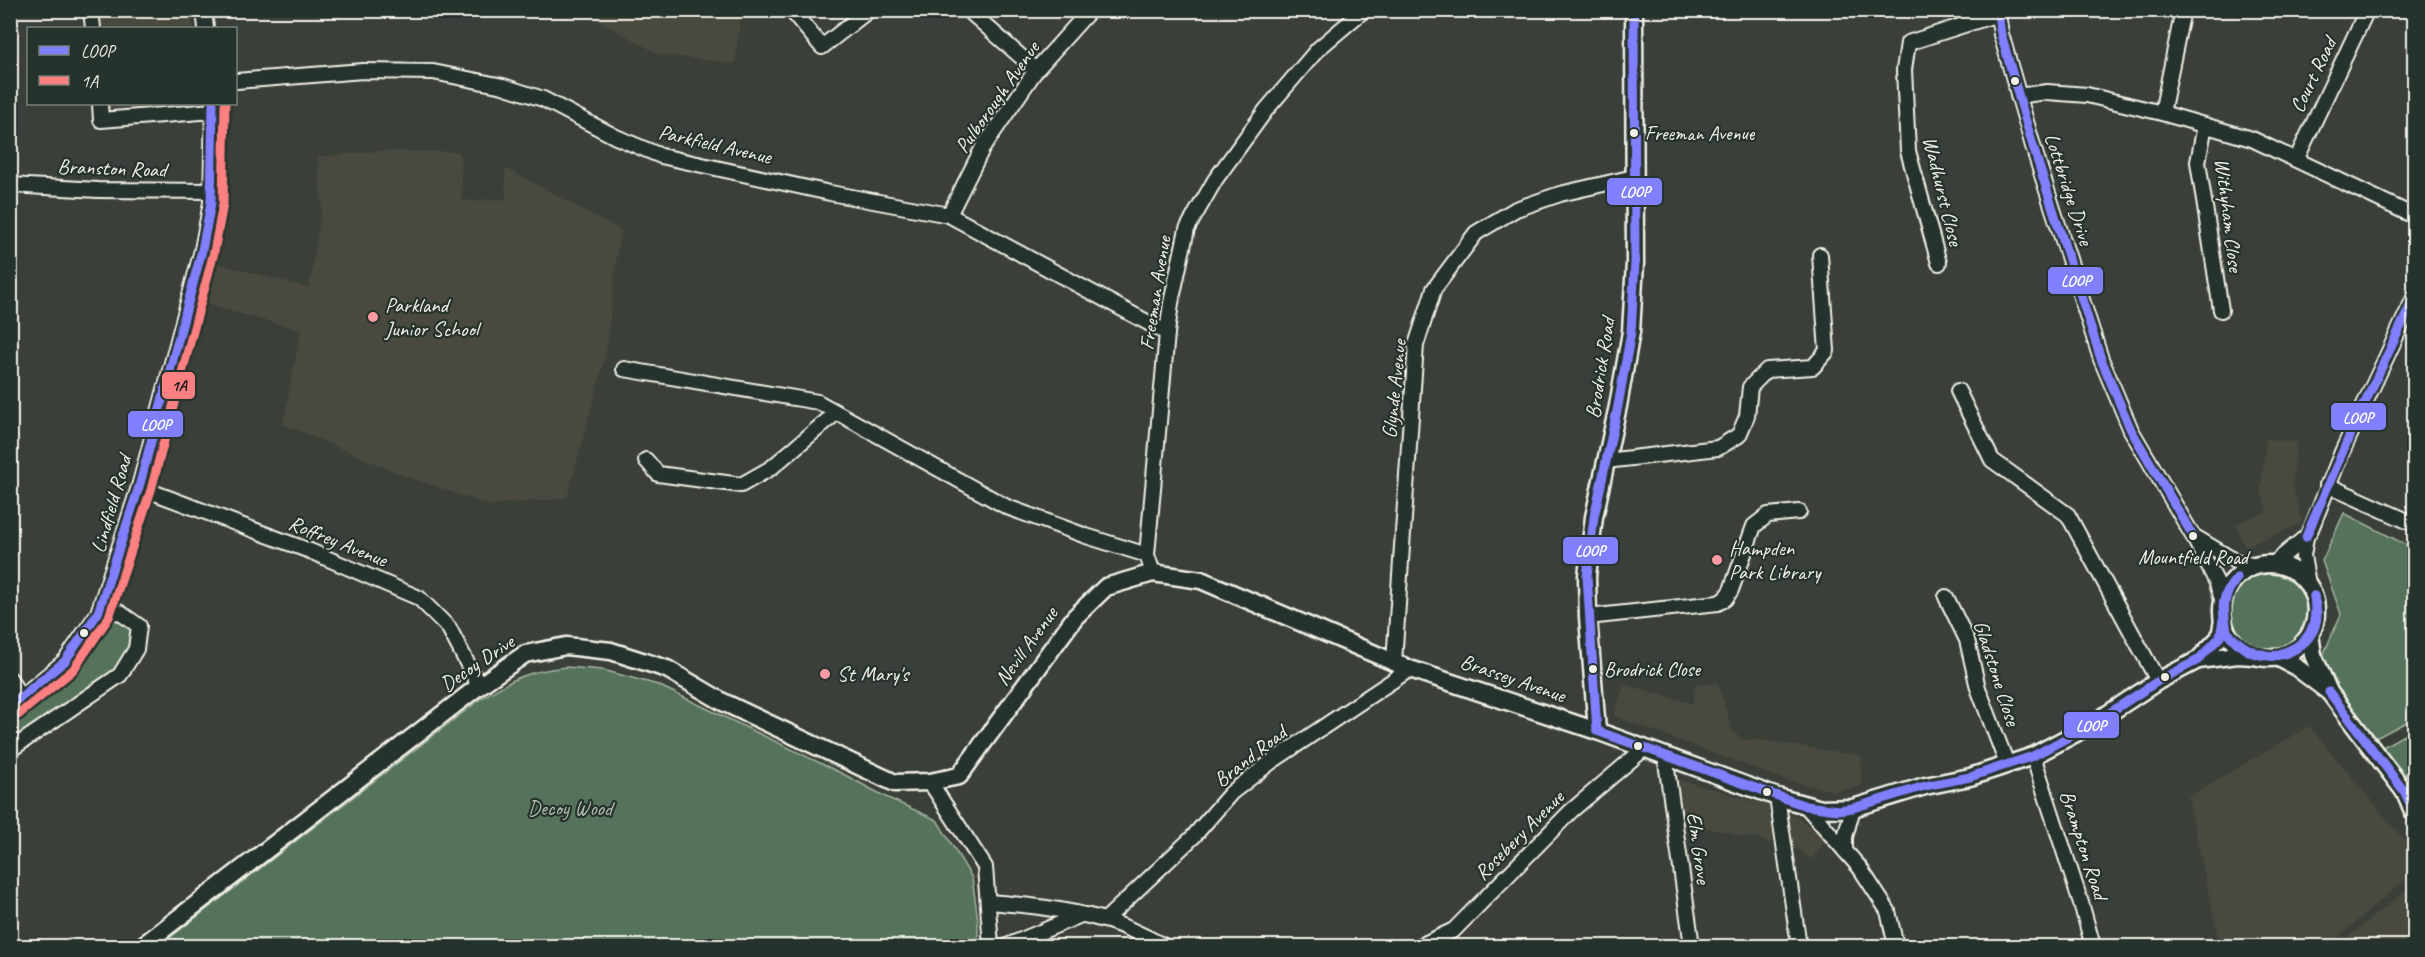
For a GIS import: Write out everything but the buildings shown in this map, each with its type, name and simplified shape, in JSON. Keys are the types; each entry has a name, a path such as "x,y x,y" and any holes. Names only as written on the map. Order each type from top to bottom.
{"street":[{"path":"91,10 93,27"},
{"path":"204,10 206,27"},
{"path":"791,10 822,47 869,10"},
{"path":"968,10 1036,70"},
{"name":"Pulborough Avenue","path":"949,215 982,149 1036,70 1089,10"},
{"name":"Freeman Avenue","path":"1153,573 1147,555 1167,333 1170,303 1187,229 1215,180 1266,110 1318,49 1364,10"},
{"name":"Brodrick Road","path":"1597,731 1588,617 1588,564 1594,517 1631,332 1635,263 1634,10"},
{"path":"2162,113 2183,10"},
{"name":"Court Road","path":"2297,158 2367,10"},
{"name":"Lottbridge Drive","path":"1999,12 2001,34 2018,96 2101,359 2131,430 2193,536 2216,581 2223,602"},
{"name":"Wadhurst Close","path":"1939,263 1908,151 1904,70 1908,43 1999,12"},
{"name":"Parkfield Avenue","path":"237,81 363,72 433,72 503,86 543,99 616,137 662,156 830,193 949,215 1167,333"},
{"path":"2018,96 2048,92 2087,95 2162,113 2252,139 2297,158 2415,216"},
{"path":"100,105 101,120 213,107"},
{"name":"Lindfield Road","path":"16,702 65,661 98,613 139,487 202,250 212,191 213,107"},
{"name":"Withyham Close","path":"2205,125 2198,162 2221,310"},
{"name":"Glynde Avenue","path":"1394,662 1416,345 1434,289 1476,233 1516,209 1560,194 1634,177"},
{"name":"Branston Road","path":"10,185 98,190 212,191"},
{"path":"1606,461 1719,448 1739,435 1747,416 1750,387 1767,370 1813,367 1827,351 1820,255"},
{"path":"2308,584 2303,556 2306,537 2325,498 2327,485 2415,298"},
{"path":"624,369 818,402 1007,507 1086,536 1147,555"},
{"path":"1958,391 1992,460 2068,516 2158,681"},
{"path":"646,460 658,474 741,485 771,468 836,412"},
{"path":"2327,485 2415,524"},
{"name":"Roffrey Avenue","path":"139,487 310,551 419,598 449,628 479,686"},
{"path":"1588,617 1718,603 1731,590 1750,536 1759,520 1768,515 1799,512"},
{"name":"Lottbridge Drive","path":"2193,536 2235,561 2265,565"},
{"path":"2199,660 2220,637 2223,602 2227,590 2235,579 2245,571 2265,565 2306,537"},
{"path":"2007,764 2033,756 2091,725 2158,681 2199,660 2238,655 2277,657 2296,649 2310,634 2315,622 2314,596 2308,584 2299,574 2287,567 2265,565"},
{"name":"Brassey Avenue","path":"1153,573 1201,580 1410,669 1597,731 1806,806 1830,809 1853,808 1931,785 1970,777 2007,764"},
{"name":"Nevill Avenue","path":"959,776 1076,617 1106,587 1153,573"},
{"name":"Gladstone Close","path":"1946,597 1967,640 1980,696 2007,764"},
{"path":"10,750 120,675 136,649 139,626 119,612 98,613"},
{"path":"2223,620 2235,643 2244,651 2256,656"},
{"path":"2310,634 2313,655 2329,692 2409,795 2415,813"},
{"name":"Decoy Drive","path":"142,946 479,686 525,654 566,646 611,651 667,669 723,702 895,783 930,782 959,776"},
{"path":"2277,657 2329,692"},
{"name":"Brand Road","path":"1105,920 1193,837 1231,793 1271,762 1410,669"},
{"path":"10,679 16,702"},
{"name":"Rosebery Avenue","path":"1420,946 1454,930 1571,811 1645,748"},
{"name":"Elm Grove","path":"1665,755 1692,946"},
{"name":"Brampton Road","path":"2033,756 2093,946"},
{"path":"930,782 985,867 991,946"},
{"path":"1777,797 1799,946"},
{"path":"1806,806 1860,868 1888,911 1896,946"},
{"path":"1845,851 1845,837 1853,808"},
{"path":"988,902 1036,905 1105,920 1164,946"},
{"path":"1007,946 1081,915"}],"shaded area":[{"path":"93,11 191,11 193,27 95,27"},
{"path":"576,11 741,11 735,64 659,54 593,16"},
{"path":"103,105 201,105 105,116"},
{"name":"Parkland Junior School","path":"376,151 460,152 462,201 506,199 505,168 622,231 618,242 606,354 567,498 488,505 403,475 283,424 301,330 205,304 216,263 309,288 322,209 318,157"},
{"path":"2266,439 2297,442 2292,482 2302,523 2245,547 2236,524 2268,511 2261,490"},
{"path":"1718,683 1732,730 1742,740 1760,740 1861,756 1861,787 1834,791 1789,781 1614,716 1624,684 1693,704 1695,685"},
{"path":"2309,726 2414,852 2414,872 2328,946 2220,946 2188,797"},
{"path":"1676,779 1774,807 1799,818 1827,840 1811,859 1786,841 1768,842 1758,838 1737,836 1729,832 1680,824 1674,784"},
{"path":"2414,884 2414,946 2337,946"}],"green space":[{"path":"2344,513 2414,549 2414,718 2372,740 2327,674 2321,660 2341,614 2322,561"},
{"path":"2269,574 2283,577 2295,585 2303,597 2306,611 2303,625 2295,637 2283,645 2269,648 2255,645 2243,637 2235,625 2232,611 2235,597 2243,585 2255,577"},
{"path":"98,613 139,626 120,675 11,750 11,706 65,661"},
{"name":"Decoy Wood","path":"566,667 603,670 658,685 937,820 972,878 978,920 978,946 159,946 482,698 522,676"},
{"path":"2414,729 2414,784 2381,748"}],"transit line":[{"name":"LOOP","path":"1597,731 1587,576 1594,517 1631,332 1635,263 1634,10"},
{"name":"LOOP","path":"2000,10 1998,14 2001,34 2035,153 2101,359 2131,430 2193,536"},
{"name":"LOOP","path":"10,706 65,661 98,613 139,487 202,250 211,203 213,105"},
{"name":"1A","path":"18,715 73,670 109,617 151,490 214,252 223,204 225,105"},
{"name":"LOOP","path":"2306,537 2349,437 2414,298"},
{"name":"LOOP","path":"2227,632 2223,603 2227,591 2237,578"},
{"name":"LOOP","path":"2227,632 2226,597 2237,578"},
{"name":"LOOP","path":"2272,656 2296,649 2313,631 2317,615 2314,596"},
{"name":"LOOP","path":"2272,656 2294,648 2308,636 2314,619 2314,596"},
{"name":"LOOP","path":"1597,731 1806,806 1838,810 1853,808 1925,786 1970,777 2033,756 2091,725 2158,681 2198,660 2220,637 2223,620"},
{"name":"LOOP","path":"2227,632 2247,648 2272,656"},
{"name":"LOOP","path":"2227,632 2246,650 2272,656"},
{"name":"LOOP","path":"2329,692 2404,791 2414,813"}],"place":[{"name":"Freeman Avenue","path":"1634,133"},
{"name":"Parkland Junior School","path":"373,317"},
{"name":"Mountfield Road","path":"2193,536"},
{"name":"Hampden Park Library","path":"1717,560"},
{"name":"Brodrick Close","path":"1593,669"},
{"name":"St Mary's","path":"825,674"}]}
